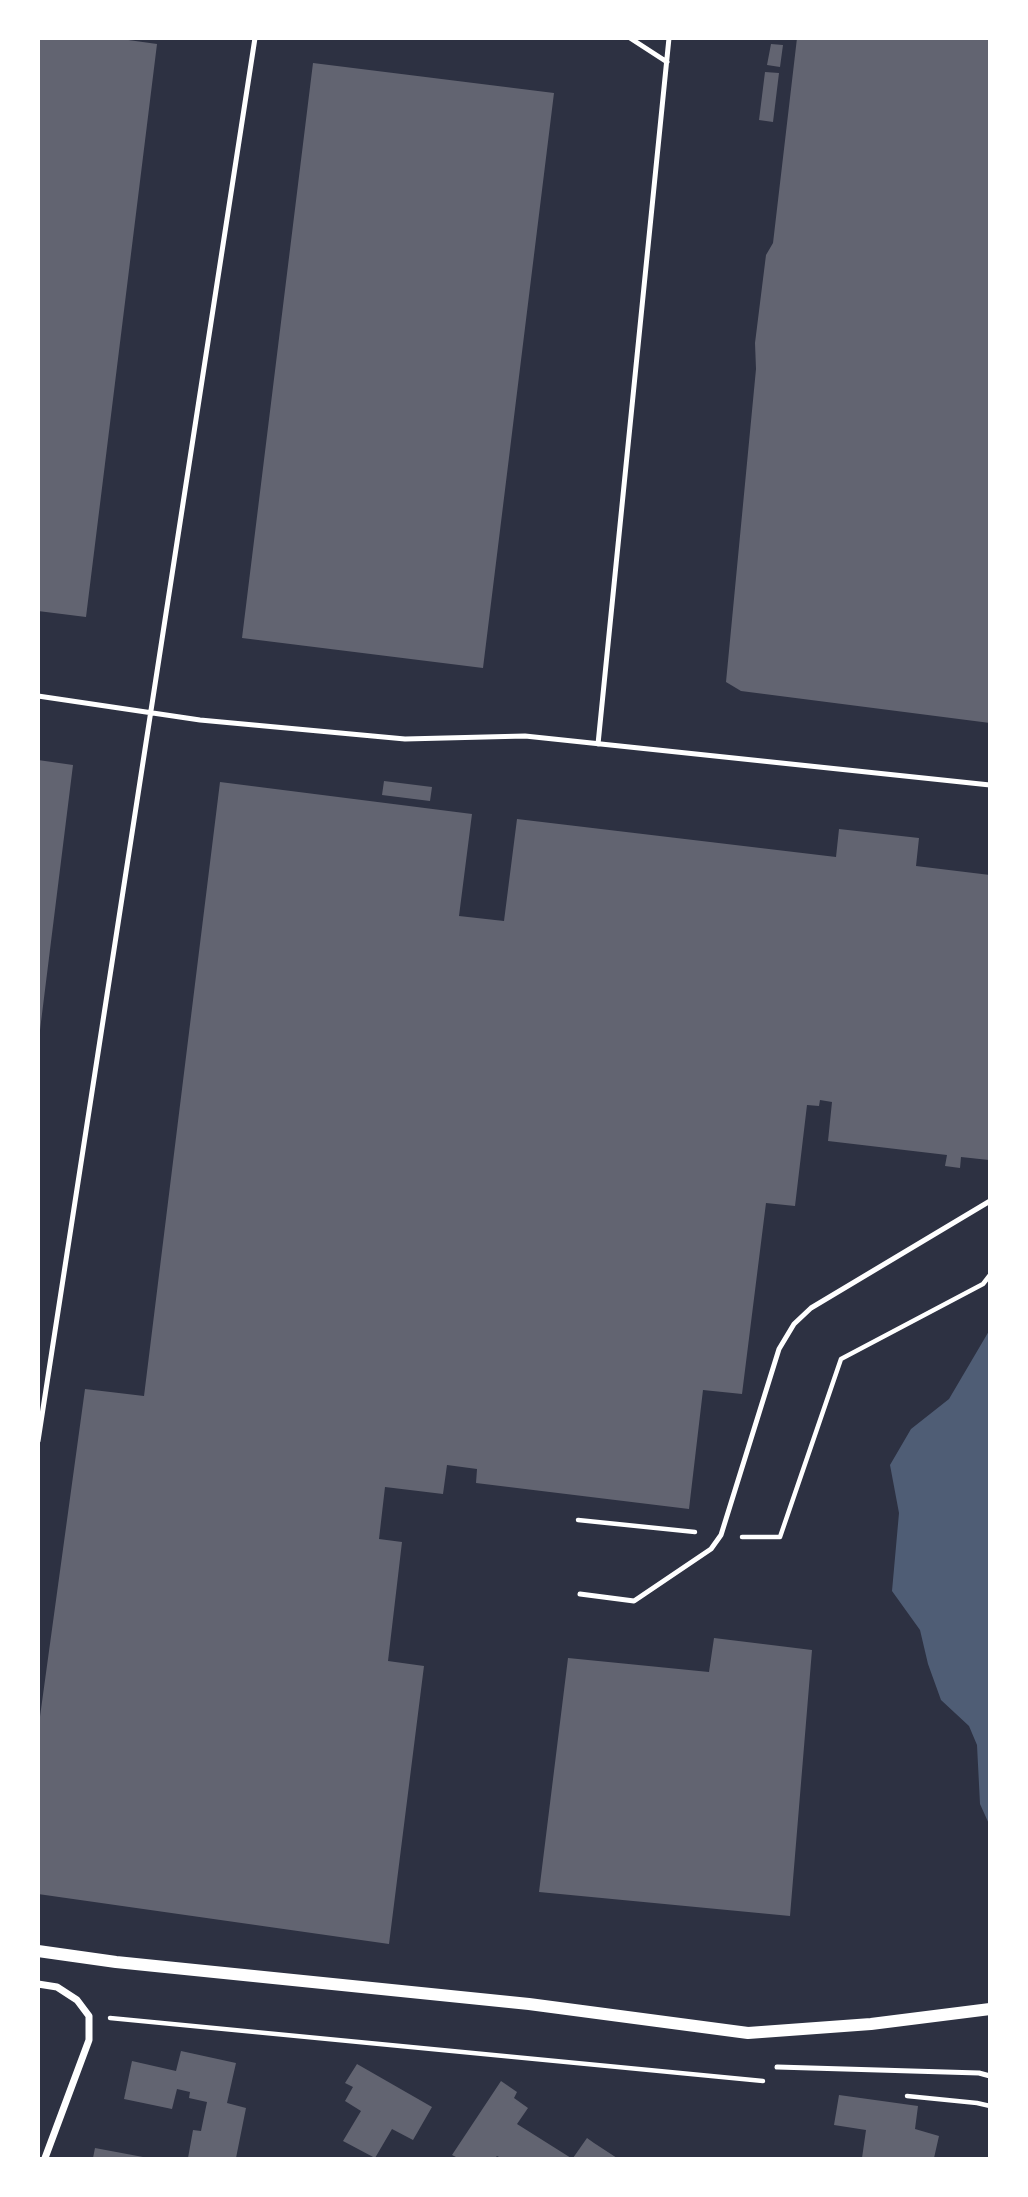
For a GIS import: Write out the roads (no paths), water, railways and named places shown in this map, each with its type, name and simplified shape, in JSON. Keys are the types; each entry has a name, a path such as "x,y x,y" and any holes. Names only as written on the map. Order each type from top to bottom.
{"street":[{"path":"38,1951 116,1962 528,2004 748,2033 871,2024 989,2009"},
{"path":"38,1984 57,1987 77,2000 89,2016 89,2040 46,2158"}],"lane":[{"path":"38,1441 255,38"},
{"path":"630,38 667,62"},
{"path":"598,744 669,38"},
{"path":"38,696 200,720 405,739 525,737 989,785"},
{"path":"580,1594 634,1601 711,1549 720,1535 779,1349 794,1324 811,1308 989,1201"},
{"path":"777,2067 979,2073 989,2076"}],"water":[{"path":"989,1331 989,1824 980,1804 977,1745 969,1726 941,1700 928,1664 920,1630 892,1591 899,1513 890,1465 911,1429 949,1399"}]}
